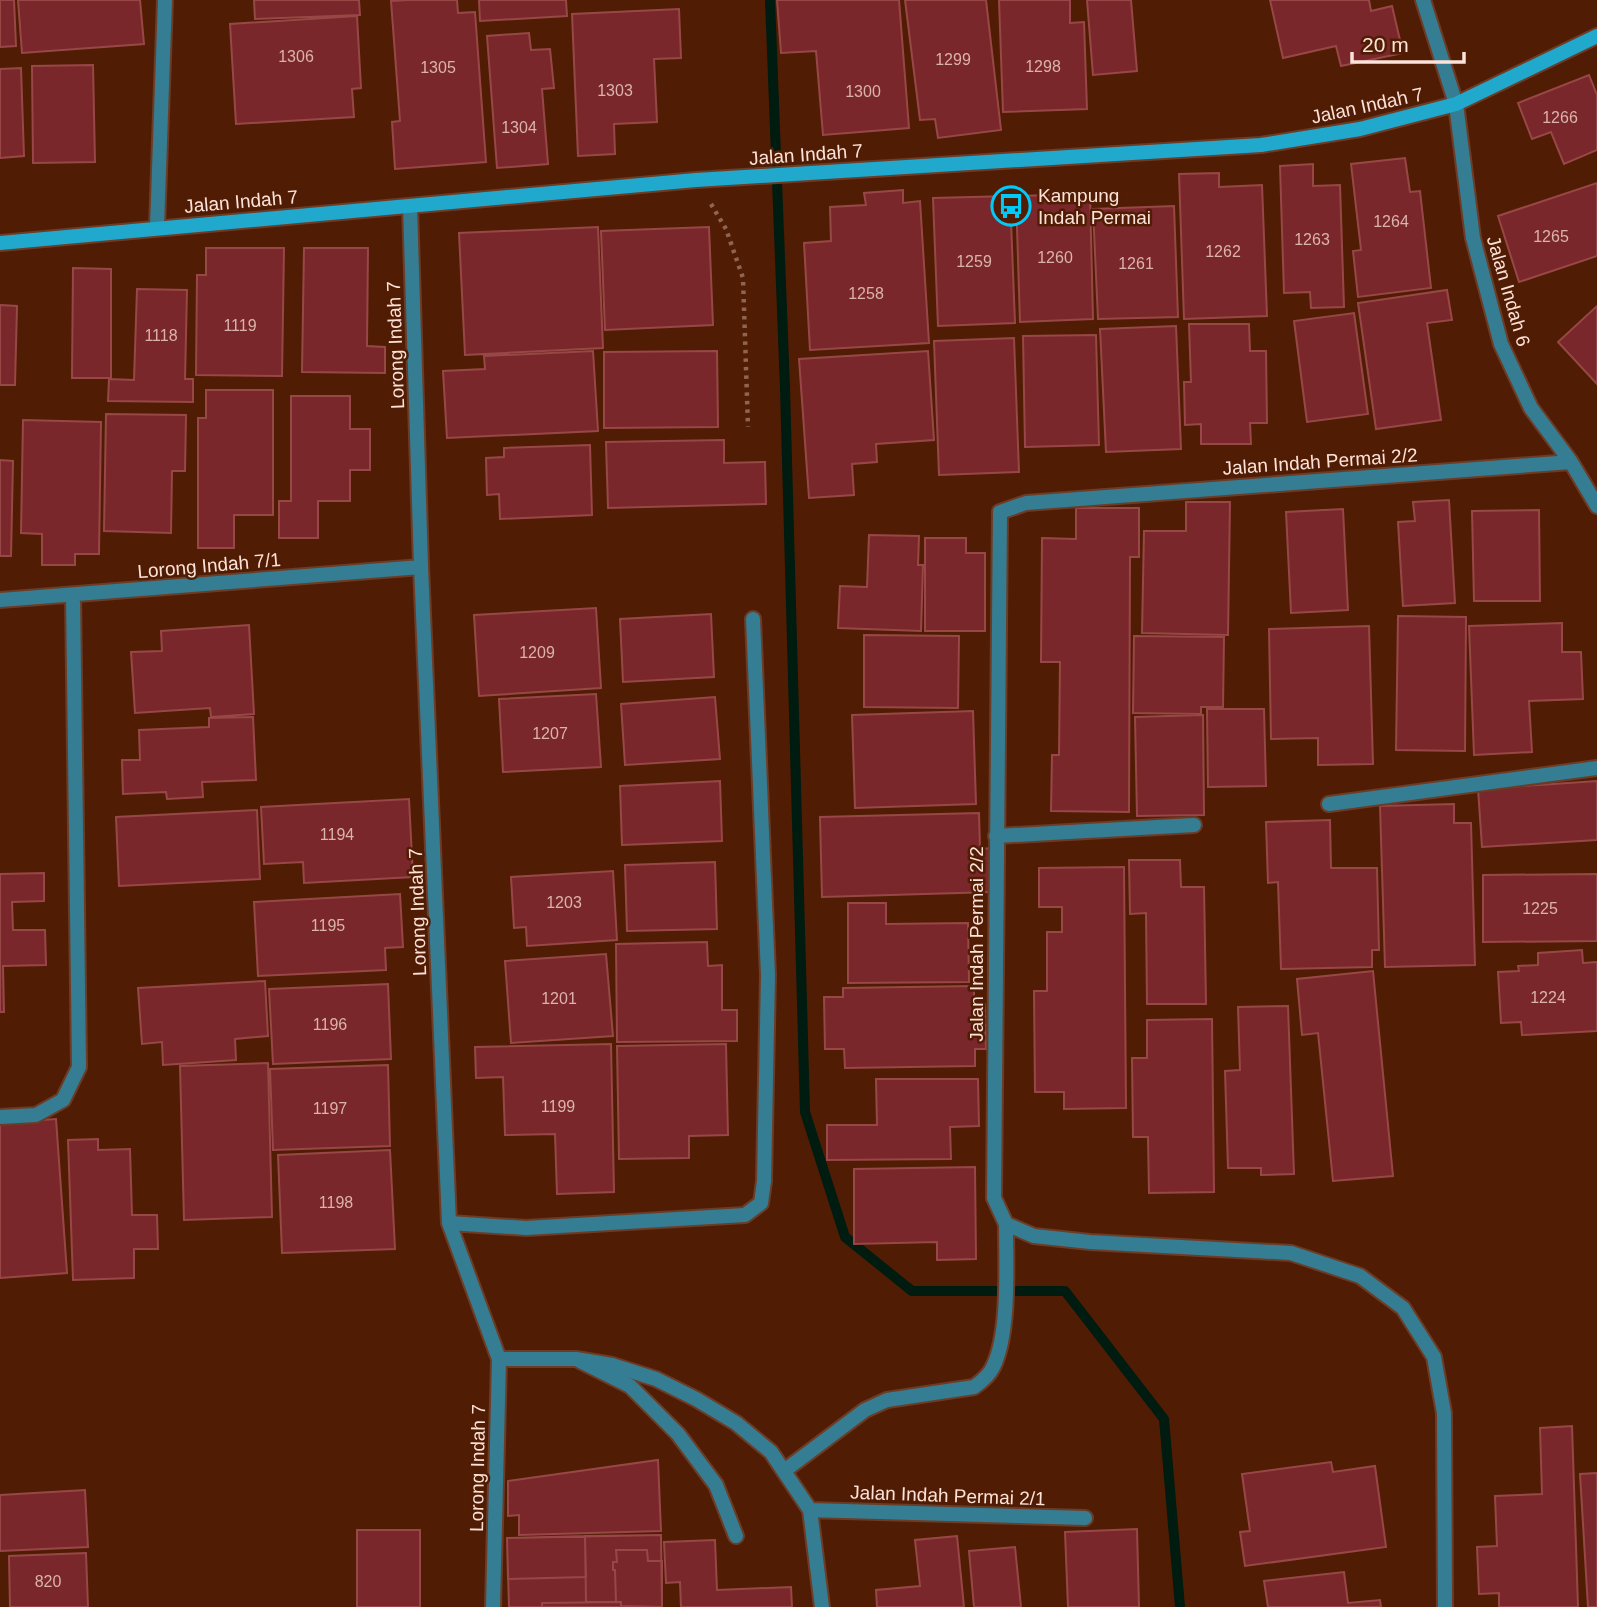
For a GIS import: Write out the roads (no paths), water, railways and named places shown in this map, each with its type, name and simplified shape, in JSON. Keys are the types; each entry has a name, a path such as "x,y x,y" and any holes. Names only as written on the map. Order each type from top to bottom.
{"street":[{"path":"157,227 165,0"},
{"name":"Jalan Indah 6","path":"1423,0 1456,104 1473,238 1501,344 1531,408 1571,462 1597,506"},
{"name":"Jalan Indah 7","path":"0,243 696,180 1261,145 1360,129 1456,104 1597,36"},
{"name":"Lorong Indah 7","path":"410,206 421,567 449,1223 499,1359 493,1607"},
{"name":"Jalan Indah Permai 2/2","path":"1006,1224 994,1198 1000,512 1026,503 1571,462"},
{"name":"Lorong Indah 7/1","path":"0,600 421,567"},
{"path":"0,1117 36,1115 63,1100 79,1067 73,595"},
{"path":"449,1223 526,1228 745,1215 761,1203 765,1181 768,975 753,619"},
{"path":"1329,804 1597,768"},
{"path":"996,836 1194,825"},
{"path":"784,1471 865,1410 887,1400 974,1387 993,1368 1001,1344 1003,1323 1006,1224 1034,1236 1090,1242 1290,1253 1360,1276 1404,1308 1434,1357 1444,1413 1445,1607"},
{"path":"499,1359 576,1359 612,1365 656,1379 696,1399 745,1430 771,1452 810,1510 822,1607"},
{"path":"576,1359 630,1385 678,1434 716,1485 736,1536"},
{"name":"Jalan Indah Permai 2/1","path":"810,1510 1085,1518"}],"waterway":[{"path":"770,0 785,388 805,1112 845,1237 912,1291 1065,1291 1164,1419 1180,1607"}],"place":[{"name":"Kampung Indah Permai","path":"1011,206"}]}
